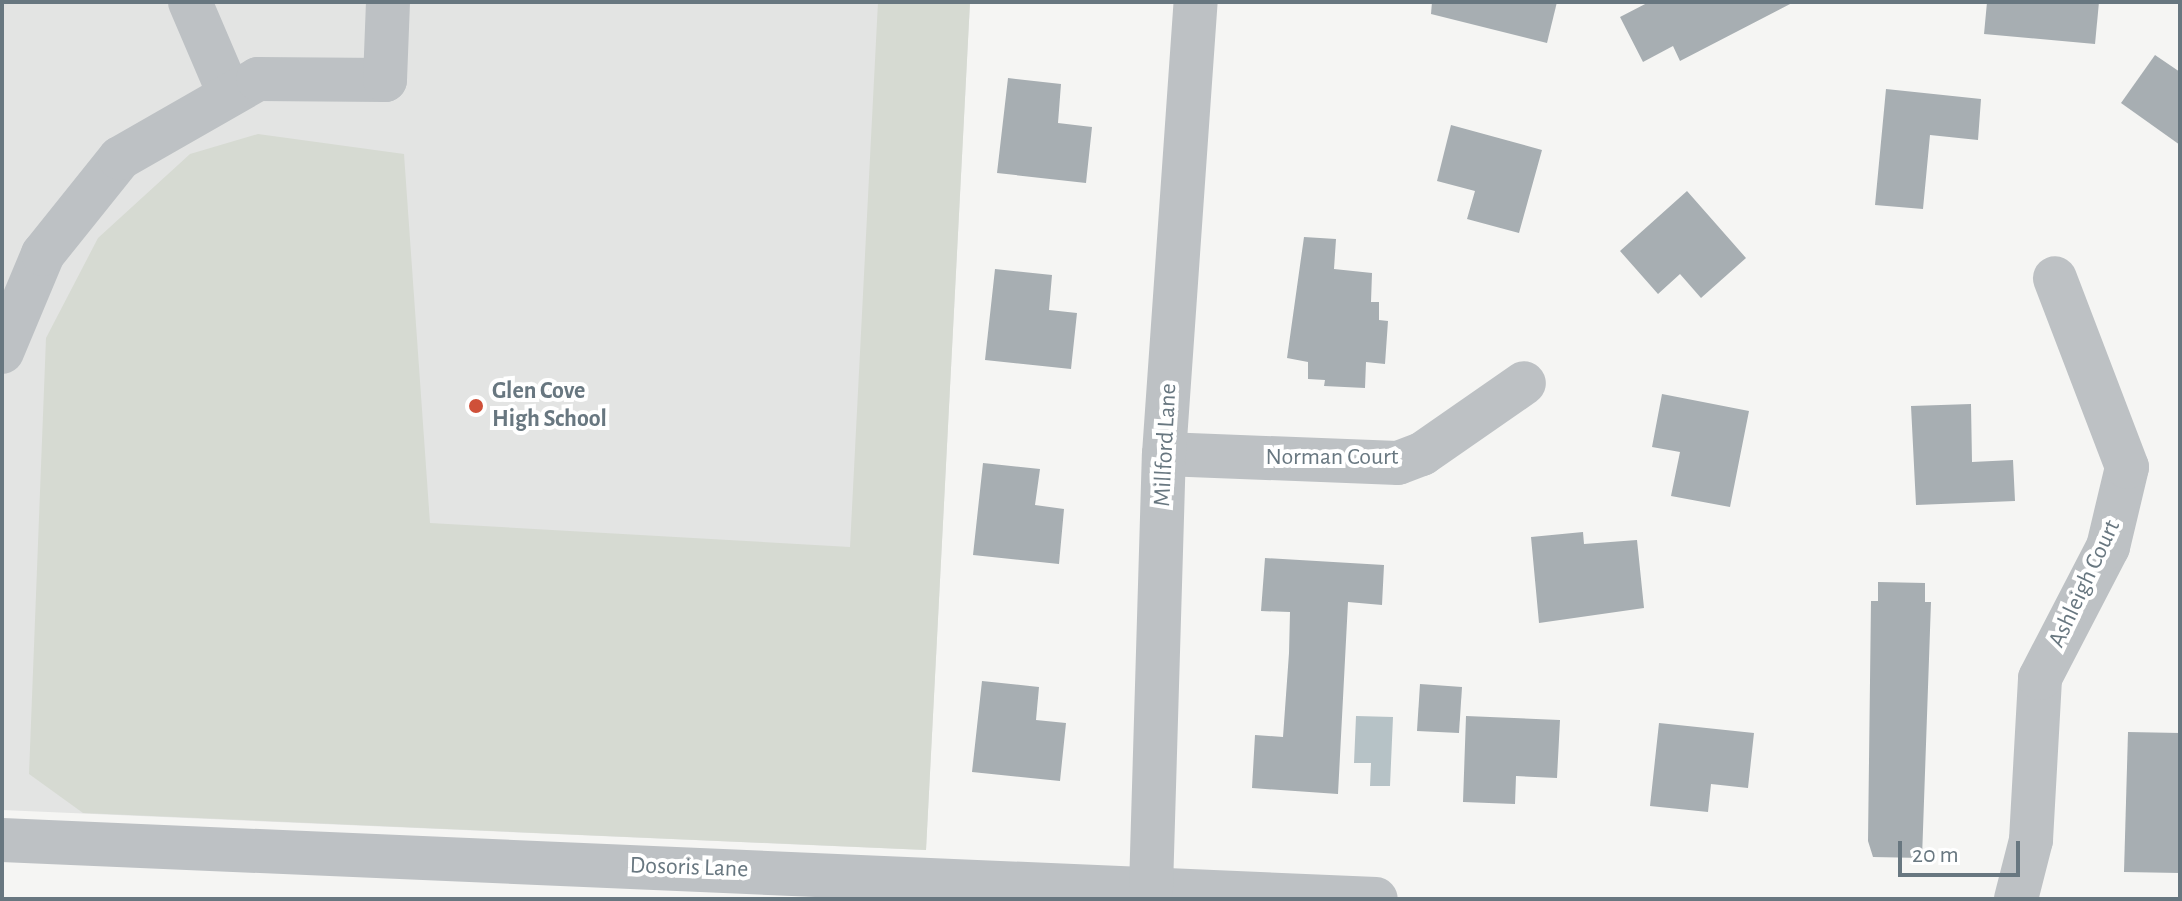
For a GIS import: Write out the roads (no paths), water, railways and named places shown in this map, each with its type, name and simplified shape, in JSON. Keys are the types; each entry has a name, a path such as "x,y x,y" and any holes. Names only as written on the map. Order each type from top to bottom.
{"street":[{"path":"190,2 228,91"},
{"path":"2,352 43,254 81,201 143,141 228,91 258,79 385,80 388,2"},
{"name":"Millford Lane","path":"1151,888 1164,454 1196,2"},
{"name":"Ashleigh Court","path":"2016,899 2031,840 2040,678 2108,547 2127,467 2055,278"},
{"name":"Norman Court","path":"1164,454 1398,463 1422,454 1524,383"},
{"name":"Dosoris Lane","path":"2,840 726,884 1151,888 1376,899"}],"place":[{"name":"Glen Cove High School","path":"476,406"}]}
